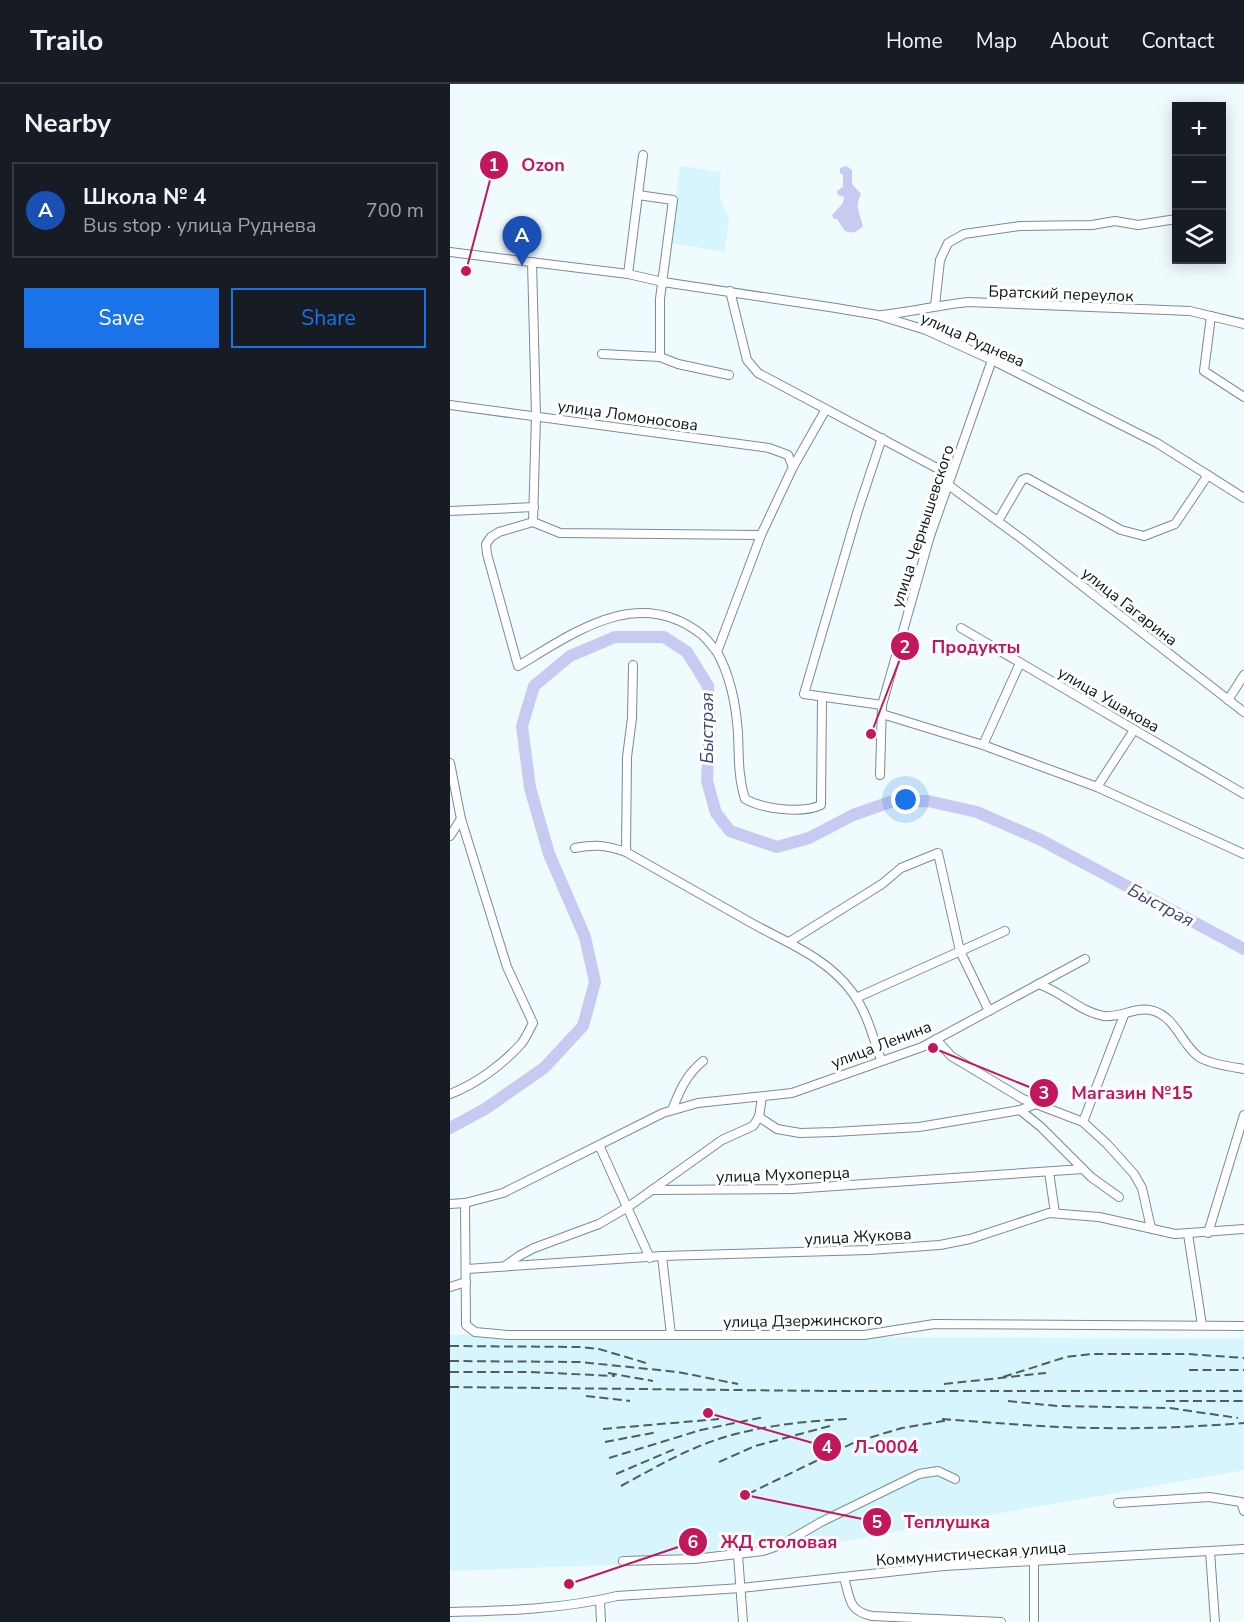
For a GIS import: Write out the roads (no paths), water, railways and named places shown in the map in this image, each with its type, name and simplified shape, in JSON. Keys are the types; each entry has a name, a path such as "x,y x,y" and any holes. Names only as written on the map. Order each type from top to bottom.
{"street":[{"path":"628,274 644,155"},
{"path":"638,195 673,200 660,299 660,357"},
{"path":"935,306 940,260 948,243 964,234 1020,226 1092,225 1115,221 1138,225 1172,220"},
{"name":"улица Руднева","path":"450,252 628,274 663,282 877,315 926,330 992,360 1157,443 1244,498"},
{"path":"532,262 536,416 532,522"},
{"path":"730,291 747,360 759,373 950,475"},
{"name":"Братский переулок","path":"877,315 906,313 935,306 968,302 1190,311 1244,324"},
{"path":"1211,316 1204,371 1244,396"},
{"path":"602,354 660,357 678,364 729,375"},
{"name":"улица Чернышевского","path":"880,775 882,705 930,536 992,360"},
{"name":"улица Ломоносова","path":"450,405 769,448 788,455 793,467"},
{"path":"717,652 761,536 793,467 826,409"},
{"path":"882,438 858,510 804,694 882,705"},
{"path":"998,521 1022,480 1027,478 1121,530 1144,536 1175,524 1208,475"},
{"name":"улица Гагарина","path":"947,484 1244,712"},
{"path":"450,511 534,507"},
{"path":"761,536 560,533 532,522 499,532 486,544 518,666 572,633 620,614 659,614 702,634 725,666 732,687 738,734 738,763 745,799 766,807 813,809 822,805 822,697"},
{"name":"улица Ушакова","path":"961,628 1244,794"},
{"path":"983,745 1020,663"},
{"path":"626,852 627,757 632,718 633,665"},
{"path":"1228,700 1244,675"},
{"path":"882,714 983,745 1097,787 1244,854"},
{"path":"1097,787 1134,730"},
{"path":"450,763 461,819 507,967 532,1023 522,1042 504,1059 482,1077 450,1094"},
{"path":"450,835 461,819"},
{"path":"575,848 596,844 626,852 765,931 789,942 832,970 862,1007 881,1060"},
{"path":"789,942 882,884 901,868 938,853 960,951 989,1011"},
{"path":"856,998 1005,931"},
{"name":"улица Ленина","path":"450,1204 465,1203 503,1193 639,1124 672,1110 698,1103 792,1093 922,1047 1085,959"},
{"path":"1038,984 1054,990 1079,1006 1104,1016 1124,1015 1140,1009 1156,1011 1173,1024 1199,1057 1229,1067 1244,1069"},
{"path":"1083,1122 1124,1015"},
{"path":"936,1039 951,1056 1023,1100 1083,1122 1134,1174 1142,1188 1151,1228"},
{"path":"672,1110 682,1084 690,1071 703,1061"},
{"path":"504,1266 519,1256 599,1224 628,1207 722,1140 753,1126 759,1117 762,1097"},
{"path":"759,1117 777,1128 800,1133 834,1132 920,1127 1020,1110 1036,1104"},
{"path":"1020,1110 1041,1127 1083,1169 1119,1197"},
{"path":"1208,1233 1244,1116"},
{"path":"599,1145 650,1258"},
{"name":"улица Мухоперца","path":"652,1190 792,1189 1083,1169"},
{"path":"1049,1172 1055,1213"},
{"path":"450,1287 466,1282 465,1203"},
{"name":"улица Жукова","path":"467,1269 662,1256 869,1251 940,1245 970,1239 1028,1219 1055,1213 1099,1217 1175,1234 1244,1229"},
{"path":"1188,1234 1202,1324"},
{"path":"662,1256 671,1335"},
{"name":"улица Дзержинского","path":"466,1282 466,1325 475,1332 508,1335 864,1335 934,1324 1244,1326"},
{"path":"623,1562 738,1555 763,1551 783,1544 831,1517 919,1474 938,1471 955,1479"},
{"path":"1118,1503 1209,1497 1240,1502 1244,1510"},
{"name":"Коммунистическая улица","path":"450,1612 510,1610 617,1596 740,1588 944,1566 1244,1549"},
{"path":"1210,1551 1215,1622"},
{"path":"738,1555 743,1622"},
{"path":"1034,1561 1034,1622"},
{"path":"844,1577 852,1607 860,1613 872,1616 1001,1622"},
{"path":"600,1600 601,1622"}],"water":[{"path":"846,166 852,170 852,184 861,194 858,206 863,226 853,232 845,231 832,215 843,203 844,197 838,195 837,191 843,187 843,175 840,173 840,168"}],"waterway":[{"name":"Быстрая","path":"450,1128 485,1109 544,1068 583,1026 595,982 585,937 549,854 530,788 522,726 534,686 570,656 615,637 664,637 687,652 708,686 710,724 707,781 716,813 730,831 777,847 809,838 853,815 890,802 928,801 977,812 1041,840 1244,949"}],"railway":[{"path":"450,1346 581,1347 599,1349 646,1363"},
{"path":"1003,1377 1066,1357 1093,1354 1188,1354 1244,1358"},
{"path":"450,1361 580,1362 678,1372 738,1384"},
{"path":"1189,1370 1244,1370"},
{"path":"450,1372 530,1372 615,1376"},
{"path":"608,1373 653,1381"},
{"path":"944,1384 1046,1373"},
{"path":"450,1387 828,1391 1244,1391"},
{"path":"586,1396 630,1401"},
{"path":"1008,1401 1057,1406 1170,1408 1238,1418"},
{"path":"1166,1401 1244,1401"},
{"path":"609,1458 701,1430 764,1417"},
{"path":"603,1429 719,1419"},
{"path":"621,1486 685,1452 731,1435 790,1424 848,1419"},
{"path":"942,1419 1051,1427 1106,1428 1162,1428 1244,1423"},
{"path":"748,1494 855,1442 902,1428 950,1420"},
{"path":"719,1462 755,1446 830,1426"},
{"path":"605,1442 658,1432"},
{"path":"616,1474 677,1448"}],"place":[{"name":"Школа № 4","path":"522,266"},
{"name":"Ozon","path":"466,271"},
{"name":"Продукты","path":"871,734"},
{"name":"Магазин №15","path":"933,1048"},
{"name":"Л-0004","path":"708,1413"},
{"name":"Теплушка","path":"745,1495"},
{"name":"ЖД столовая","path":"569,1584"}]}
